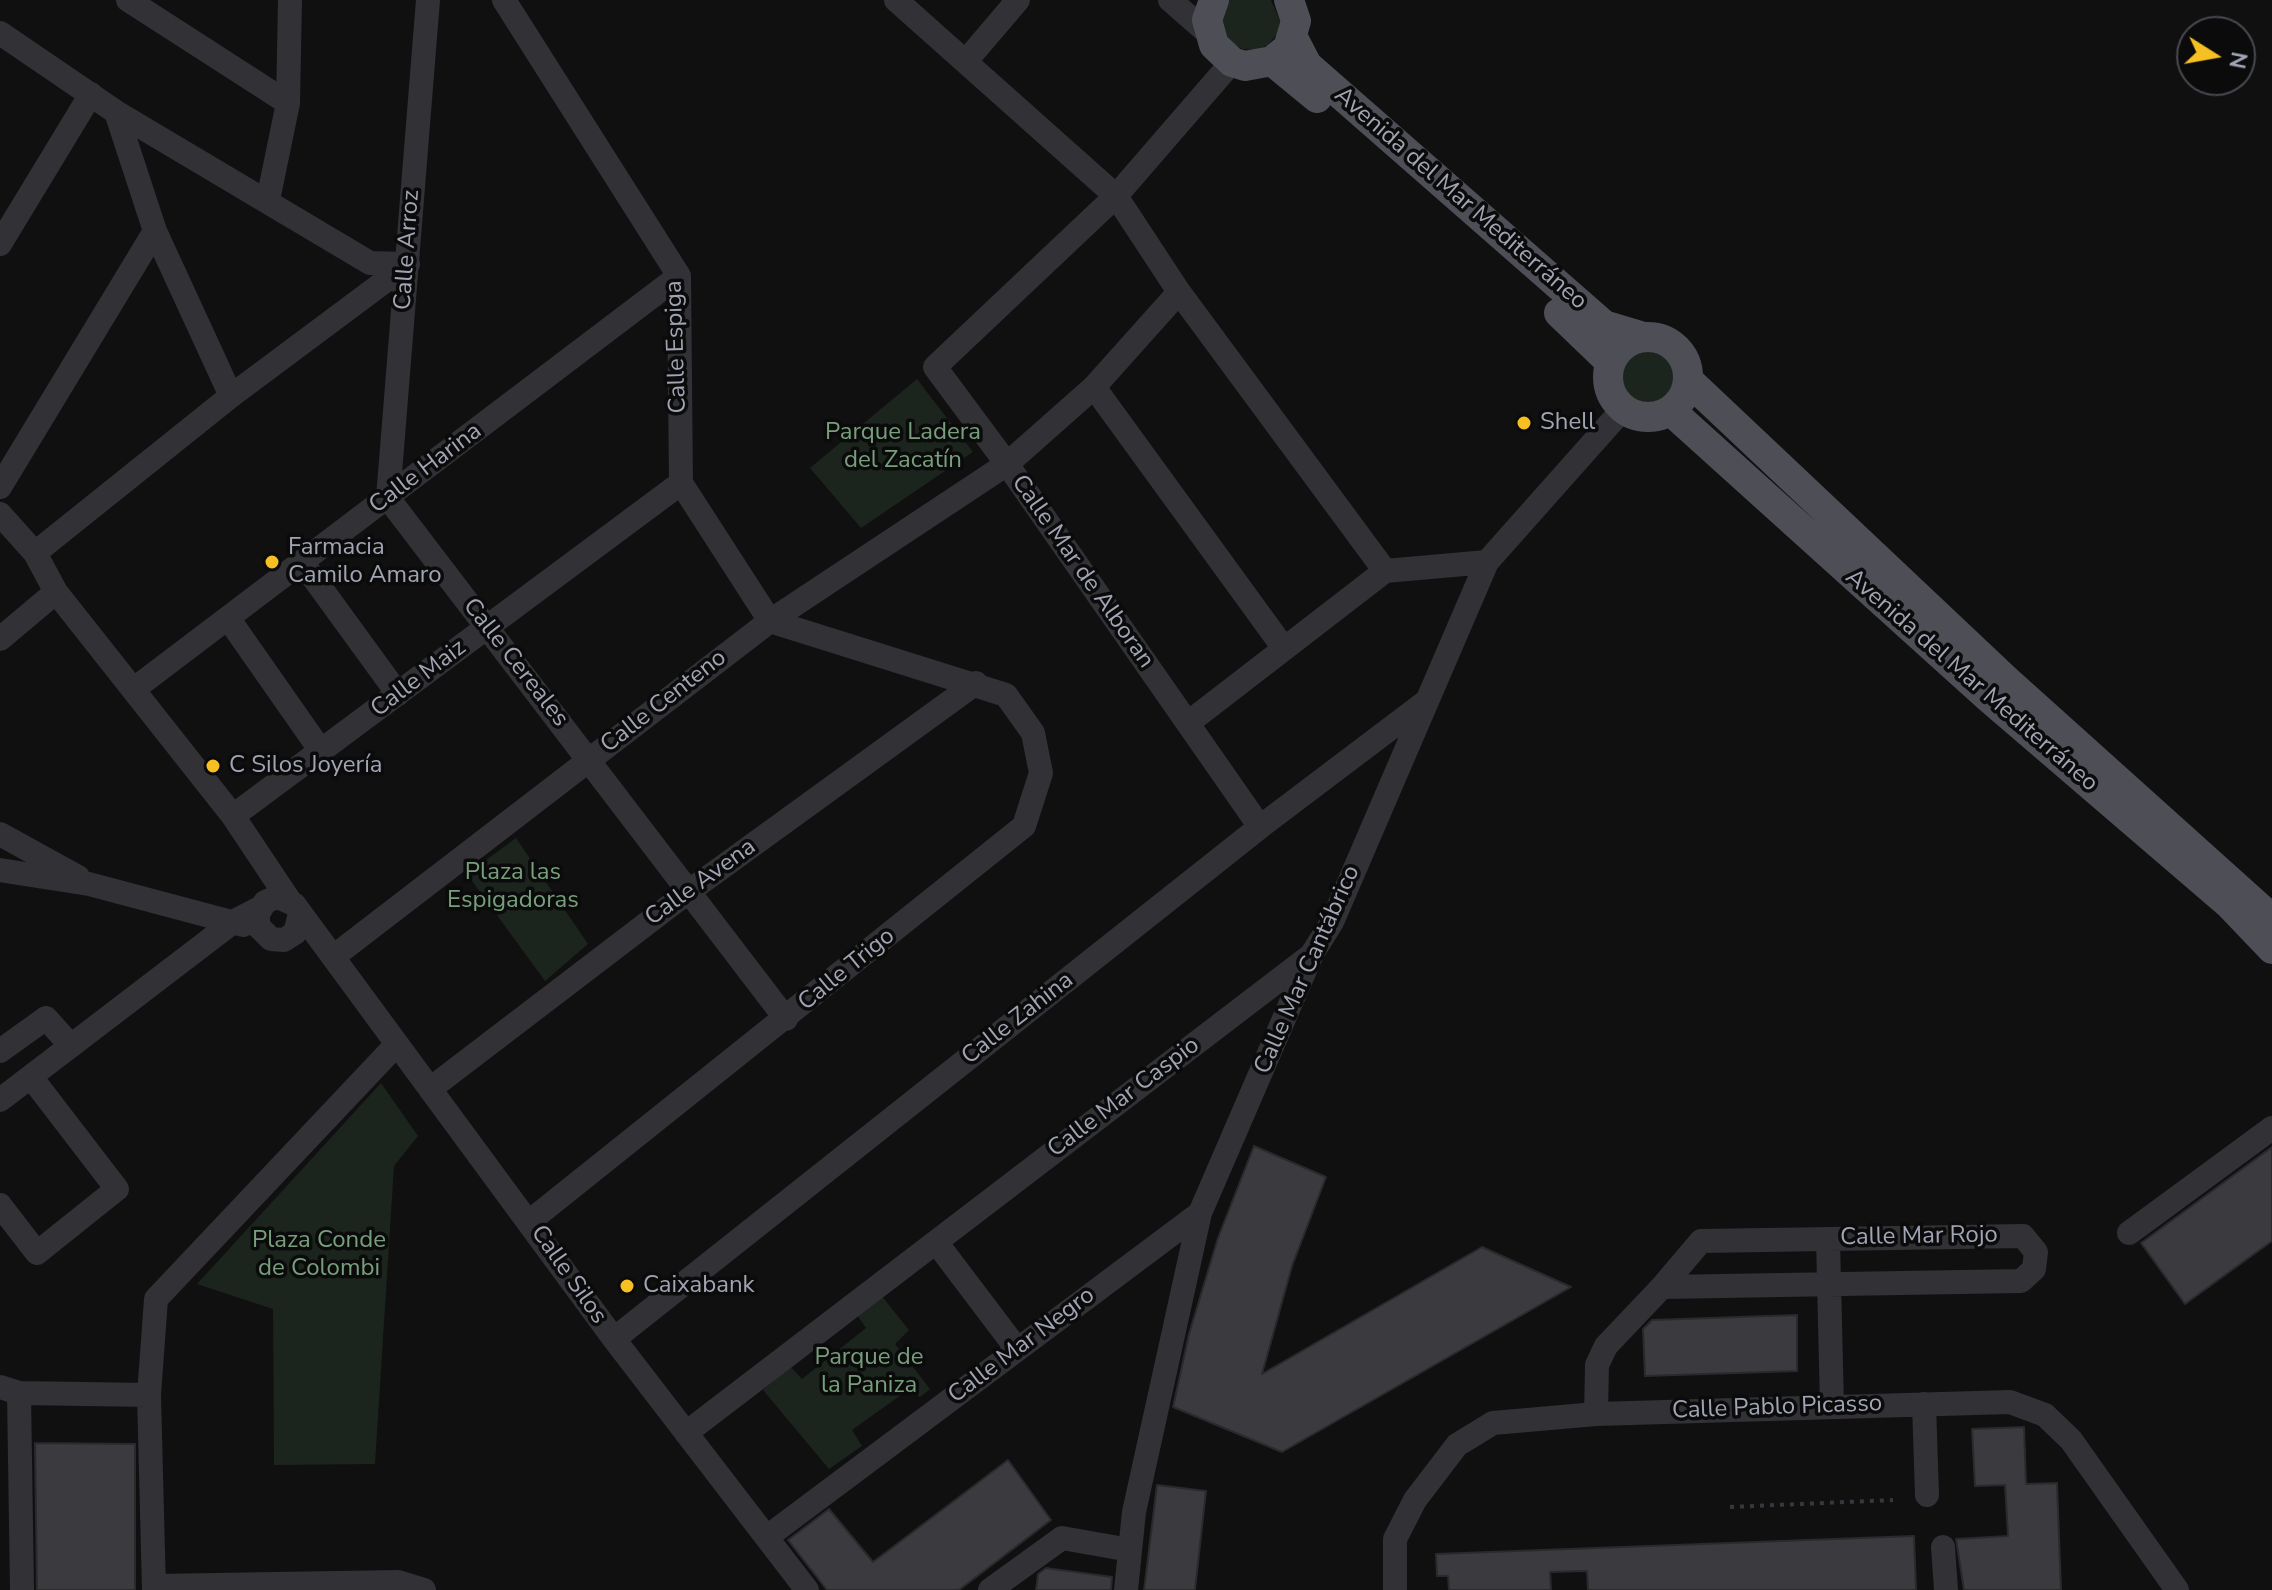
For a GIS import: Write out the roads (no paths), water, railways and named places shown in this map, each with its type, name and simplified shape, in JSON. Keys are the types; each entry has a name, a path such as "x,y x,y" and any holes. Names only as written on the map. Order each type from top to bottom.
{"main road":[{"path":"1209,10 1214,45 1232,62 1245,66 1272,61 1293,38 1296,21 1289,0"},
{"name":"Avenida del Mar Mediterráneo","path":"1293,38 1307,65 1604,325 1644,337"},
{"name":"Avenida del Mar Mediterráneo","path":"1272,61 1320,100 1610,362"},
{"path":"1644,337 1671,344 1681,354 1688,380 1685,392 1671,411 1647,418 1623,409 1609,388 1610,362 1624,345 1644,337"},
{"name":"Avenida del Mar Mediterráneo","path":"1688,380 2006,680 2272,919"},
{"name":"Avenida del Mar Mediterráneo","path":"1671,411 1988,697 2228,903 2272,949"}],"street":[{"path":"128,0 288,103"},
{"path":"268,200 288,103 290,0"},
{"name":"Calle Espiga","path":"504,0 679,276 681,483"},
{"path":"896,0 1116,196 1179,292 1385,571"},
{"path":"966,61 1018,0"},
{"path":"1170,0 1209,10"},
{"name":"Calle Arroz","path":"388,498 426,1"},
{"path":"0,33 116,112 370,263 408,264"},
{"path":"1116,196 1232,62"},
{"path":"0,244 91,94"},
{"path":"116,112 155,231 231,396"},
{"name":"Calle Mar de Alboran","path":"1116,196 935,367 1007,464 1260,827"},
{"path":"0,487 155,231"},
{"path":"35,553 231,396 408,264"},
{"name":"Calle Harina","path":"134,689 679,276"},
{"name":"Calle Centeno","path":"333,957 770,621 1007,464 1094,387 1179,292"},
{"path":"1094,387 1283,647"},
{"name":"Calle Mar Cantábrico","path":"1126,1590 1134,1512 1200,1213 1312,954 1332,922 1487,562 1623,409"},
{"path":"681,483 770,621"},
{"name":"Calle Maiz","path":"233,816 681,483"},
{"name":"Calle Cereales","path":"388,498 786,1019"},
{"name":"Calle Silos","path":"0,514 35,553 56,592 233,816 270,869 276,910 333,957 614,1339 807,1590"},
{"path":"302,562 398,694"},
{"path":"1188,723 1385,571 1487,562"},
{"path":"0,639 56,592"},
{"path":"228,618 321,751"},
{"name":"Calle Trigo","path":"530,1221 1024,826 1041,773 1033,733 1006,695 976,683 770,621"},
{"name":"Calle Avena","path":"430,1089 688,892 976,683"},
{"name":"Calle Zahina","path":"614,1339 1260,827 1424,703"},
{"path":"0,834 89,884"},
{"path":"0,870 89,884 233,922"},
{"path":"0,1100 233,922 276,910 271,939 284,940 333,957"},
{"name":"Calle Mar Caspio","path":"686,1433 1312,954"},
{"path":"0,1051 46,1018 71,1046"},
{"path":"396,1045 156,1299 149,1395 154,1588 398,1582 424,1590"},
{"path":"0,1205 37,1253 117,1189 31,1077"},
{"path":"2129,1233 2272,1128"},
{"name":"Calle Mar Negro","path":"767,1537 1200,1213"},
{"name":"Calle Mar Rojo","path":"1596,1414 1597,1365 1606,1346 1701,1241 2023,1236 2036,1252 2034,1269 2021,1281 1662,1287"},
{"name":"Calle Mar Rojo","path":"1828,1239 1832,1406"},
{"path":"936,1242 1017,1349"},
{"path":"22,1590 11,1544 10,1390 149,1395"},
{"name":"Calle Pablo Picasso","path":"1395,1590 1395,1539 1423,1488 1457,1445 1493,1423 1596,1414 2010,1402 2045,1415 2071,1440 2177,1590"},
{"path":"1924,1404 1927,1495"},
{"path":"990,1590 1020,1578 1062,1538 1130,1550"},
{"path":"1943,1547 1946,1590"}],"place":[{"name":"Shell","path":"1524,423"},
{"name":"Farmacia Camilo Amaro","path":"272,562"},
{"name":"C Silos Joyería","path":"213,766"},
{"name":"Caixabank","path":"627,1286"}],"park label":[{"name":"Parque Ladera del Zacatín","path":"903,447"},
{"name":"Plaza las Espigadoras","path":"513,887"},
{"name":"Plaza Conde de Colombi","path":"319,1255"},
{"name":"Parque de la Paniza","path":"869,1372"}]}
